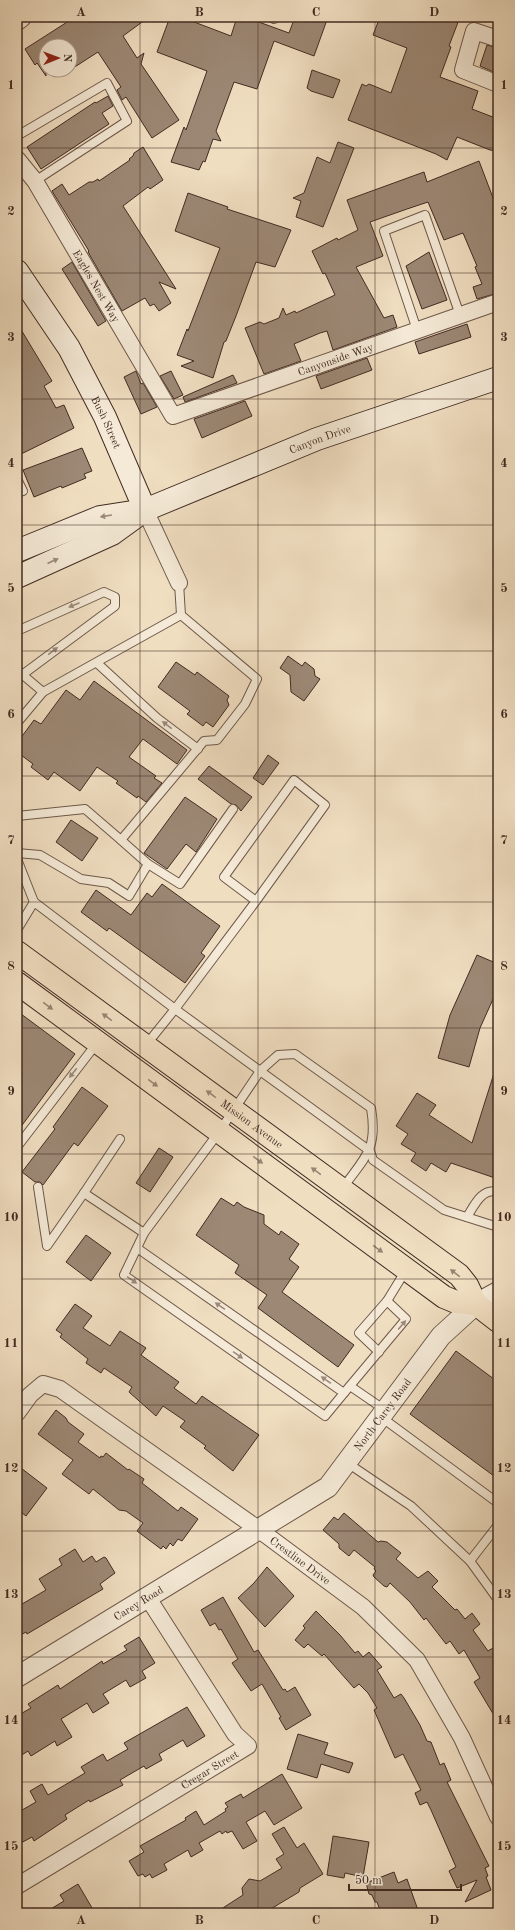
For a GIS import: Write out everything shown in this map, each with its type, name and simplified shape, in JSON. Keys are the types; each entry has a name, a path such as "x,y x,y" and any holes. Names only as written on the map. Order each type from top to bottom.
{"main road":[{"name":"Bush Street","path":"17,270 69,348 105,417 145,510"},
{"name":"Canyon Drive","path":"17,551 100,517 145,510 317,439 498,378"},
{"name":"Canyon Drive","path":"17,577 112,534 145,510"},
{"name":"Mission Avenue","path":"17,952 459,1275 467,1285 476,1304 498,1321"},
{"path":"17,983 444,1297 456,1302 476,1304"}],"street":[{"path":"17,20 21,17"},
{"path":"498,40 474,31 463,70 498,84"},
{"name":"Eagles Nest Way","path":"17,159 35,181 173,416"},
{"name":"Canyonside Way","path":"173,416 498,302"},
{"name":"Bush Street","path":"145,510 179,583"},
{"name":"North Carey Road","path":"258,1529 328,1487 441,1336 476,1304 498,1292"},
{"name":"Crestline Drive","path":"17,1413 30,1395 43,1384 60,1388 258,1529 363,1607 417,1660 462,1738 498,1817"},
{"name":"Carey Road","path":"17,1677 148,1598 258,1529"},
{"name":"Cregar Street","path":"17,1886 248,1746 235,1734 148,1598"}],"lane":[{"path":"270,17 275,17"},
{"path":"17,136 107,83 127,121 35,181"},
{"path":"417,330 384,231 425,215 460,315"},
{"path":"17,479 23,491 17,493"},
{"path":"121,840 204,741 217,740 245,704 257,679 181,615 179,583"},
{"path":"17,631 104,592 115,597 115,606 19,672 43,692"},
{"path":"17,723 43,692 181,615"},
{"path":"97,663 157,718 198,749"},
{"path":"146,1046 256,901 325,805 294,780 224,877 256,901"},
{"path":"17,816 85,809 148,864 180,884 233,809"},
{"path":"17,853 40,854 82,879 109,884 129,896 148,864"},
{"path":"17,859 34,902 175,1009 370,1151 373,1160 444,1210 498,1227"},
{"path":"17,930 34,902"},
{"path":"17,1147 97,1042"},
{"path":"342,1190 370,1151 374,1128 371,1108 295,1054 278,1055 260,1071 219,1132 144,1233 124,1275 325,1416 406,1319 387,1301"},
{"path":"38,1187 47,1246 120,1139"},
{"path":"468,1218 481,1195 494,1190 498,1192"},
{"path":"84,1192 144,1233"},
{"path":"137,1248 344,1393"},
{"path":"379,1352 359,1333 387,1301 407,1270"},
{"path":"350,1386 382,1414 498,1503"},
{"path":"346,1462 411,1506 470,1561 496,1597"},
{"path":"470,1561 498,1525"}],"building":[{"path":"75,17 149,17 123,36 137,58 144,53 141,64 179,120 152,138 126,97 122,100 117,90 121,87 98,52 78,65 78,38 42,38"},
{"path":"170,17 181,17 231,36 237,17 245,17 289,33 295,17 328,17 314,56 274,41 257,89 234,82 216,131 221,141 213,139 205,162 203,161 199,170 171,162 184,127 186,130 207,71 157,52"},
{"path":"380,17 460,17 449,46 451,47 440,77 478,91 472,109 498,119 498,151 490,150 457,137 447,160 436,154 348,120 362,84 366,86 369,84 391,93 407,48 373,35"},
{"path":"38,41 38,64 37,63 35,65 25,49"},
{"path":"487,45 498,48 498,74 480,66"},
{"path":"312,70 340,80 333,98 311,91 307,88"},
{"path":"108,96 113,106 102,113 109,124 41,169 27,147 95,102 96,103"},
{"path":"338,142 354,148 323,227 296,217 301,201 293,198 304,193 317,157 330,163"},
{"path":"143,147 163,180 150,189 148,187 123,206 176,289 159,282 171,303 159,311 154,304 150,306 145,298 122,311 88,252 89,251 52,191 62,184 69,195 89,182 93,182 98,179 99,181 130,160 129,159 134,153"},
{"path":"479,161 498,211 498,293 477,299 473,287 482,284 475,267 477,266 463,233 444,240 428,202 407,209 370,222 383,256 356,267 384,318 393,315 397,327 333,350 327,331 320,333 294,344 301,361 264,374 245,328 260,322 264,324 279,318 283,308 286,315 295,311 296,313 335,295 325,273 323,274 312,251 337,238 338,240 358,230 347,200 424,172 427,182"},
{"path":"188,193 228,207 227,209 291,230 275,267 256,262 226,341 224,342 213,378 181,366 194,361 177,355 187,329 188,331 220,248 175,231"},
{"path":"429,252 447,300 422,309 406,266"},
{"path":"72,262 106,321 98,326 62,269"},
{"path":"17,323 52,381 44,386 56,408 64,405 74,428 17,456"},
{"path":"467,324 471,337 419,354 415,342"},
{"path":"367,358 372,370 321,389 316,376"},
{"path":"136,371 141,384 143,383 157,407 141,414 124,377"},
{"path":"171,371 183,395 174,399 160,376"},
{"path":"233,375 237,383 185,402 183,397"},
{"path":"245,401 252,416 202,438 194,419"},
{"path":"82,448 92,471 84,474 86,478 34,497 23,470"},
{"path":"288,656 302,666 305,662 314,669 315,676 320,679 304,701 291,692 290,675 280,668"},
{"path":"176,662 195,675 197,672 229,696 227,700 229,705 213,727 206,722 203,726 187,714 190,711 158,687"},
{"path":"94,681 187,750 177,764 143,739 129,757 156,776 154,778 162,783 146,802 138,796 137,798 116,783 118,781 97,767 80,791 54,772 48,780 31,767 33,764 17,752 17,743 34,720 41,724 66,690 80,700"},
{"path":"268,755 279,763 263,785 253,778"},
{"path":"209,766 252,797 241,811 236,805 231,804 198,779"},
{"path":"185,797 217,819 196,852 186,844 167,869 144,853"},
{"path":"71,820 98,838 82,861 56,842"},
{"path":"162,884 220,926 201,953 205,956 185,983 109,928 107,931 81,912 96,890 131,915 147,893 152,897"},
{"path":"477,955 498,964 498,988 480,1028 469,1067 438,1058 450,1015"},
{"path":"17,1011 75,1054 17,1132"},
{"path":"495,1070 498,1070 498,1179 451,1163 446,1172 431,1163 426,1171 411,1161 416,1153 401,1144 408,1134 396,1126 417,1093 436,1105 429,1115 472,1143"},
{"path":"82,1087 108,1106 78,1146 74,1143 43,1185 40,1182 35,1182 22,1172 55,1129 53,1127"},
{"path":"159,1148 173,1157 150,1192 136,1183"},
{"path":"221,1198 234,1206 237,1202 244,1207 264,1215 264,1224 279,1235 281,1231 299,1244 289,1259 299,1267 282,1292 354,1345 338,1367 258,1308 267,1295 235,1273 239,1265 196,1235"},
{"path":"86,1235 111,1253 91,1281 66,1262"},
{"path":"75,1304 92,1316 83,1328 110,1346 120,1331 146,1348 141,1355 179,1382 174,1388 196,1404 202,1396 259,1435 233,1471 204,1448 206,1446 180,1427 185,1421 163,1406 156,1416 129,1392 132,1387 104,1368 101,1373 86,1363 88,1359 60,1337 62,1334 56,1330"},
{"path":"456,1351 498,1382 498,1479 410,1414"},
{"path":"56,1410 66,1418 68,1422 84,1434 78,1442 100,1458 106,1453 128,1470 129,1469 144,1479 142,1483 178,1511 181,1507 198,1519 182,1541 178,1539 173,1546 170,1543 166,1549 163,1546 161,1549 137,1531 143,1523 126,1511 119,1510 93,1489 89,1494 62,1474 73,1460 38,1434"},
{"path":"17,1465 47,1488 26,1516 17,1509"},
{"path":"344,1513 378,1542 387,1542 401,1553 396,1559 418,1578 428,1571 438,1581 432,1587 455,1610 457,1609 465,1619 472,1613 480,1624 473,1630 488,1651 498,1645 498,1722 474,1682 480,1678 464,1650 459,1654 450,1641 446,1644 426,1618 424,1620 410,1602 390,1583 387,1587 384,1586 374,1577 373,1575 376,1571 374,1569 375,1567 354,1550 349,1556 339,1548 339,1544 323,1530 334,1517 338,1520"},
{"path":"75,1549 83,1562 92,1556 96,1562 104,1557 106,1558 115,1573 100,1584 103,1589 27,1634 26,1632 17,1637 17,1607 46,1590 39,1579 62,1565 59,1559"},
{"path":"267,1567 294,1596 265,1627 238,1598 254,1583"},
{"path":"223,1597 254,1652 258,1650 283,1690 285,1689 287,1692 295,1687 311,1715 286,1730 279,1718 281,1717 262,1684 251,1691 232,1663 238,1659 221,1629 219,1630 215,1623 210,1626 201,1610"},
{"path":"316,1611 340,1635 355,1653 358,1651 363,1657 369,1652 382,1667 377,1670 394,1698 401,1694 404,1698 420,1725 427,1741 431,1742 440,1765 444,1763 451,1780 447,1782 489,1866 485,1868 488,1876 486,1877 491,1890 465,1902 477,1880 457,1888 449,1871 456,1867 431,1810 427,1802 420,1805 415,1793 421,1790 403,1754 395,1758 374,1710 377,1708 368,1693 359,1684 354,1688 324,1654 322,1656 308,1644 304,1648 295,1640 305,1628 303,1626"},
{"path":"139,1637 155,1663 142,1671 146,1678 130,1687 126,1680 103,1694 109,1703 93,1713 87,1703 61,1719 72,1737 57,1746 55,1741 31,1756 28,1751 17,1758 17,1716 31,1708 28,1704 58,1685 60,1689 102,1661 103,1664 127,1650 124,1646"},
{"path":"187,1707 205,1736 187,1747 183,1740 159,1754 162,1760 146,1769 144,1766 120,1780 123,1785 90,1802 89,1800 65,1815 67,1819 34,1841 32,1837 17,1845 17,1813 36,1802 30,1791 42,1784 48,1795 85,1773 81,1767 103,1754 107,1761 128,1749 124,1743"},
{"path":"298,1734 328,1743 324,1754 353,1763 349,1773 321,1764 317,1778 287,1769"},
{"path":"282,1774 302,1808 274,1825 265,1811 246,1822 257,1841 243,1849 232,1831 227,1833 226,1831 222,1834 220,1831 199,1843 203,1850 191,1857 188,1850 164,1864 167,1870 152,1878 150,1874 145,1877 143,1874 138,1876 129,1861 144,1852 140,1846 186,1820 185,1818 196,1811 204,1825 226,1811 225,1809 228,1807 225,1803 241,1794 243,1798"},
{"path":"284,1827 297,1848 304,1843 323,1874 300,1888 299,1892 264,1913 215,1913 243,1895 242,1888 249,1879 260,1881 282,1868 276,1859 284,1854 272,1834"},
{"path":"333,1836 369,1842 363,1877 345,1873 344,1878 327,1875"},
{"path":"394,1872 398,1883 407,1879 419,1913 381,1913 377,1902 375,1902 372,1895 369,1894 366,1883"},
{"path":"78,1884 95,1913 44,1913 64,1901 60,1895"}]}
